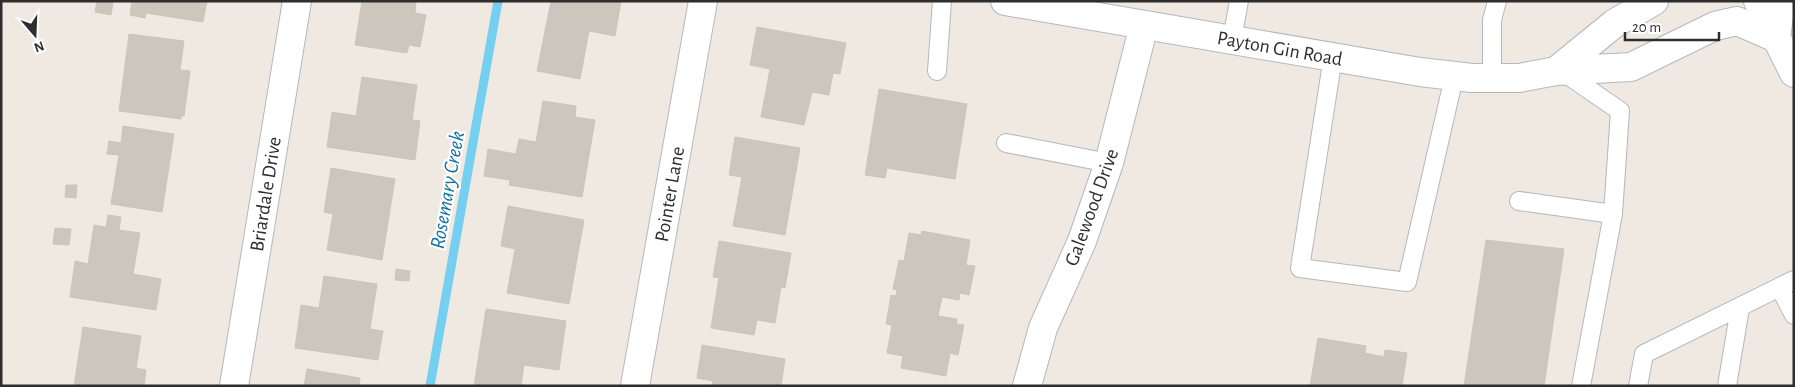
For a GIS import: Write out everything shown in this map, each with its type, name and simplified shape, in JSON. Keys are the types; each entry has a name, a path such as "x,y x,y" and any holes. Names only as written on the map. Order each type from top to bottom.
{"street":[{"name":"Briardale Drive","path":"234,386 297,1"},
{"name":"Pointer Lane","path":"635,386 703,1"},
{"name":"Payton Gin Road","path":"1005,1 1052,5 1144,25 1454,77 1519,78 1559,71 1631,67 1715,26 1737,21 1776,38"},
{"name":"Payton Gin Road","path":"1559,71 1615,23 1654,1"},
{"path":"1758,1 1794,73"},
{"path":"1776,38 1781,1"},
{"name":"Galewood Drive","path":"1027,386 1043,328 1082,241 1110,163 1144,25"}],"lane":[{"path":"936,71 942,1"},
{"path":"1232,40 1239,1"},
{"path":"1492,78 1492,20 1497,1"},
{"path":"1333,57 1300,268 1407,282 1454,77"},
{"path":"1559,71 1620,110 1613,214 1581,386"},
{"path":"1006,143 1110,163"},
{"path":"1519,200 1613,214"},
{"path":"1638,386 1644,354 1787,284 1794,315"},
{"path":"1727,386 1740,308"}],"building":[{"path":"97,1 113,2 111,15 95,12"},
{"path":"132,1 207,1 203,22 146,13 145,18 130,15"},
{"path":"362,1 416,1 415,13 426,15 420,47 409,45 407,53 355,45"},
{"path":"551,1 621,1 615,36 589,31 580,79 537,71"},
{"path":"757,27 846,43 840,74 833,73 829,95 812,92 804,125 761,117 770,69 750,65"},
{"path":"129,34 184,41 180,70 190,71 184,116 181,116 181,119 119,111"},
{"path":"362,77 417,85 412,120 420,121 415,160 327,147 332,112 356,116"},
{"path":"879,89 967,104 955,179 887,168 885,178 865,175"},
{"path":"543,101 576,106 575,117 595,120 582,197 509,185 510,180 484,176 488,149 516,154 519,139 536,142"},
{"path":"123,126 174,134 162,212 111,204 119,155 107,154 109,141 121,143"},
{"path":"735,137 800,148 785,235 733,226 742,177 729,175"},
{"path":"331,168 395,179 382,260 327,250 333,214 324,212"},
{"path":"66,185 77,185 76,198 65,197"},
{"path":"508,206 584,220 569,304 507,293 515,249 501,246"},
{"path":"108,215 121,217 119,230 140,233 133,274 161,279 156,310 70,297 75,261 88,264 94,225 106,227"},
{"path":"55,228 71,229 69,245 53,244"},
{"path":"922,231 970,240 966,265 975,266 969,295 960,293 959,300 942,297 938,316 957,319 956,324 964,325 958,355 950,353 946,376 901,368 903,356 887,353 892,325 886,324 891,295 896,296 897,290 893,289 899,260 904,261 909,233 921,235"},
{"path":"1486,240 1564,249 1544,386 1464,386"},
{"path":"719,241 791,253 785,288 781,287 775,323 757,320 754,335 711,328 719,278 713,277"},
{"path":"396,269 410,271 409,281 395,280"},
{"path":"324,276 377,284 370,329 383,331 378,360 295,348 301,305 319,308"},
{"path":"486,309 566,321 559,370 524,365 521,386 474,386"},
{"path":"83,327 141,336 136,368 146,370 144,386 74,386"},
{"path":"1318,338 1366,346 1365,353 1384,357 1385,350 1407,353 1402,386 1310,386"},
{"path":"702,345 785,359 781,386 712,386 713,381 697,378"},
{"path":"307,369 360,378 359,386 304,386"}],"waterway":[{"name":"Rosemary Creek","path":"430,386 498,1"}]}
